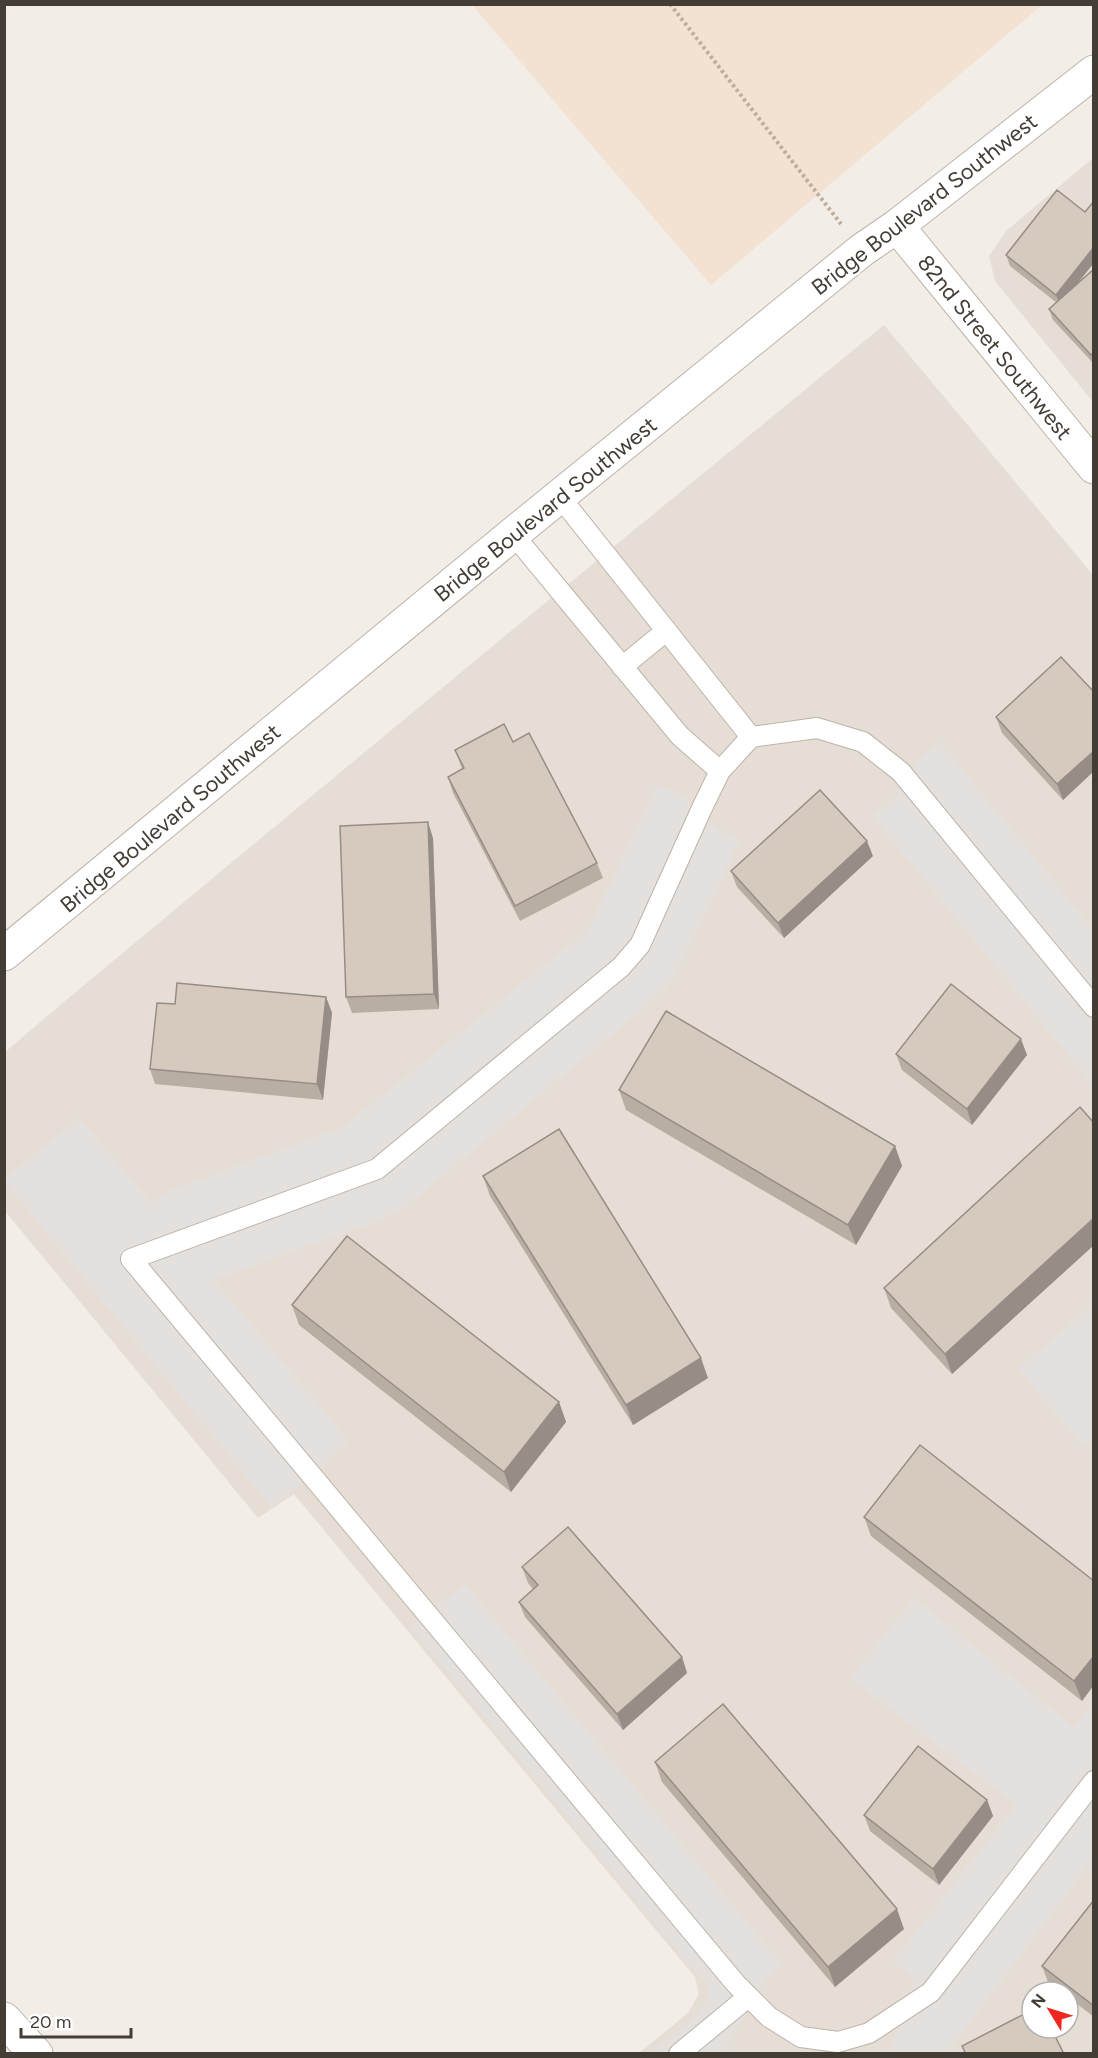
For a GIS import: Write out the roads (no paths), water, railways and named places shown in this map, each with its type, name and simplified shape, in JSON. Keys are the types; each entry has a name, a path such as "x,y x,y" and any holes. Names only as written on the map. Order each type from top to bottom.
{"street":[{"name":"Bridge Boulevard Southwest","path":"4,954 513,534 862,250 897,226 1094,72"},
{"name":"82nd Street Southwest","path":"897,226 1094,467"},
{"path":"4,2019 36,2054"}],"lane":[{"path":"560,497 751,737"},
{"path":"513,534 680,736 720,771"},
{"path":"622,666 666,631"},
{"path":"1094,1007 909,781 894,766 863,742 817,728 751,737 720,771 640,945 621,967 377,1169 131,1259 728,1975 769,2017 801,2037 838,2042 869,2033 931,1992 1094,1781"},
{"path":"680,2054 748,1997"}]}
